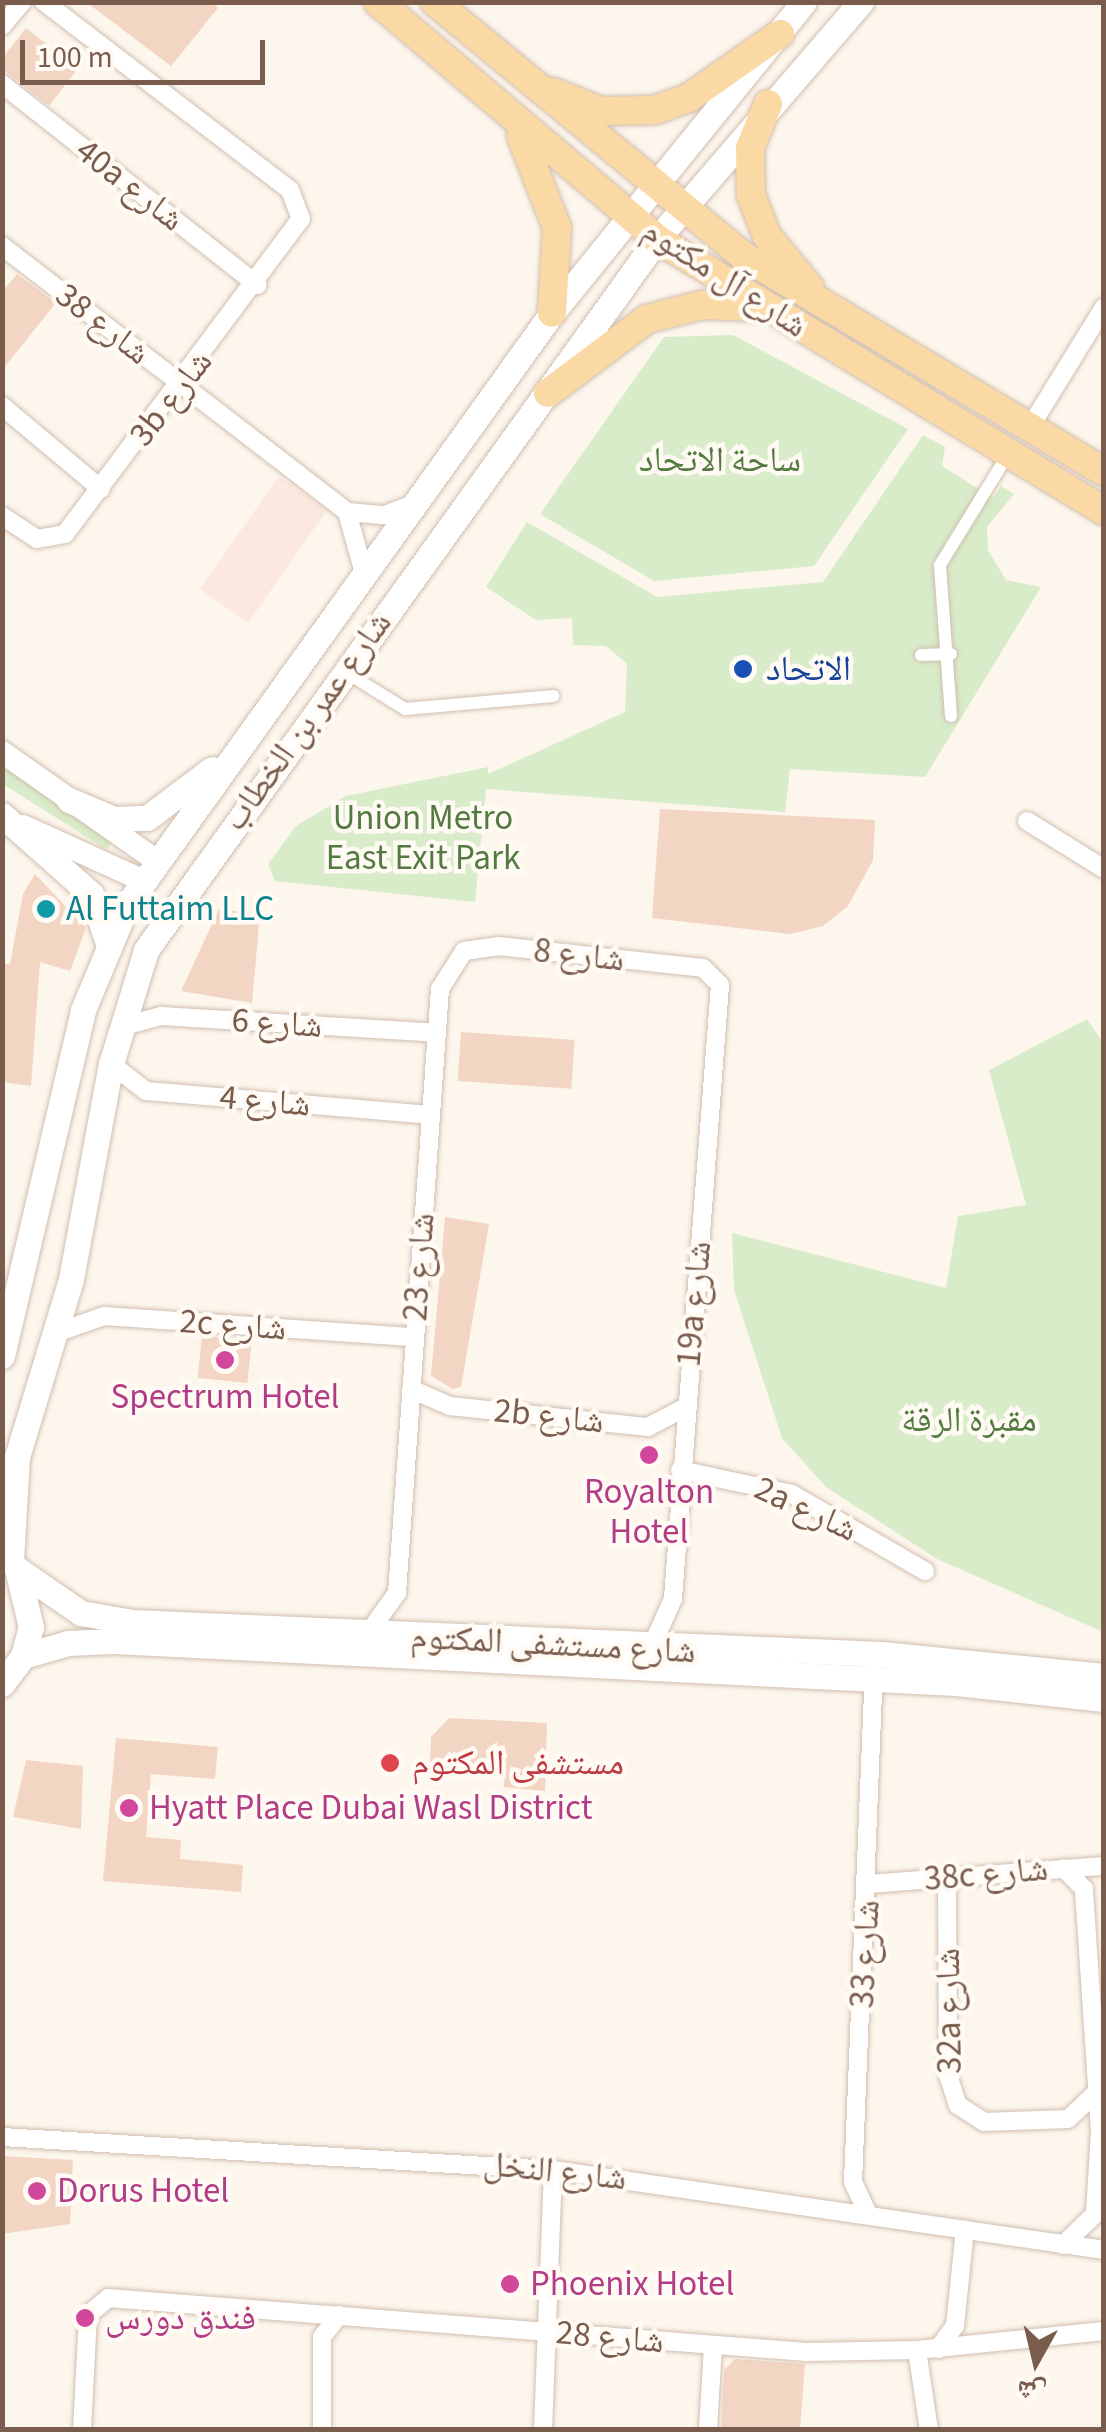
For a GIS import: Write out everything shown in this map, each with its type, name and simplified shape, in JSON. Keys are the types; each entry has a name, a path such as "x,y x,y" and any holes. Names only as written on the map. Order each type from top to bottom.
{"main road":[{"name":"شارع آل مكتوم","path":"378,2 656,239 764,308 1010,450 1104,511"},
{"name":"شارع آل مكتوم","path":"434,2 680,210 824,305 1104,472"},
{"name":"شارع عمر بن الخطاب","path":"2,1356 68,1068 108,942 150,871 421,500 552,313 804,2"},
{"name":"شارع عمر بن الخطاب","path":"12,1672 31,1619 10,1561 17,1457 56,1333 111,1064 146,950 176,897 548,393 656,239 768,104 861,2"},
{"path":"511,70 584,107 636,113 690,97 780,34"},
{"path":"768,104 750,148 751,195 767,236 824,305"},
{"path":"502,110 550,196 558,270 552,313"},
{"path":"548,393 646,319 702,304 764,308"},
{"path":"69,800 114,819 147,818 234,758"},
{"path":"2,814 91,894 108,942"},
{"path":"150,871 193,874"},
{"path":"150,871 176,897"},
{"path":"2,1327 19,1295"},
{"name":"شارع مستشفى المكتوم","path":"10,1561 57,1602 106,1620 650,1650 880,1671 1104,1699"},
{"name":"شارع مستشفى المكتوم","path":"12,1672 91,1640 1104,1676"},
{"path":"2,1704 12,1672"}],"street":[{"path":"2,26 22,2"},
{"name":"3b شارع","path":"8,520 37,539 56,539 101,489 294,236 301,209 290,190 44,2"},
{"name":"40a شارع","path":"2,84 257,285"},
{"name":"شارع 38","path":"4,250 347,512"},
{"path":"1030,427 1104,306"},
{"path":"2,406 101,489"},
{"path":"951,716 951,654 940,565 1010,450"},
{"path":"365,577 347,512 386,515 421,500"},
{"path":"920,655 951,654"},
{"path":"344,671 404,710 553,696"},
{"path":"2,752 69,800 150,871"},
{"path":"2,814 150,871"},
{"path":"1027,820 1104,870"},
{"name":"شارع 8","path":"464,950 498,946 695,967"},
{"name":"شارع 23","path":"396,1592 436,1034 444,974 464,950"},
{"name":"19a شارع","path":"650,1650 672,1599 684,1408 722,1001 716,978 695,967"},
{"name":"شارع 6","path":"120,1027 161,1016 436,1034"},
{"name":"شارع 4","path":"111,1064 146,1091 430,1115"},
{"name":"2c شارع","path":"56,1333 104,1316 414,1337"},
{"name":"2b شارع","path":"411,1389 450,1406 648,1426 684,1408"},
{"name":"2a شارع","path":"680,1470 792,1494 925,1571"},
{"path":"366,1635 396,1592"},
{"path":"396,1592 404,1619 422,1639"},
{"name":"شارع 33","path":"867,2212 854,2182 880,1671"},
{"path":"1084,1889 1102,1866"},
{"name":"38c شارع","path":"868,1884 1102,1866"},
{"path":"1063,2245 1095,2214 1101,2069 1084,1889 1064,1868"},
{"name":"32a شارع","path":"947,1877 948,2075 958,2104 984,2122 1068,2119 1098,2091"},
{"name":"شارع النخل","path":"2,2136 553,2170 867,2212 1104,2250"},
{"path":"543,2430 553,2170"},
{"path":"831,2207 854,2182"},
{"path":"938,2348 956,2316 965,2230"},
{"name":"شارع 28","path":"82,2430 88,2316 117,2298 713,2346 917,2350 1104,2331"},
{"path":"322,2430 322,2337 339,2315"},
{"path":"956,2316 983,2345"},
{"path":"708,2430 713,2346"},
{"path":"917,2350 929,2430"}],"shaded area":[{"path":"279,476 327,510 248,623 200,589"}],"green space":[{"name":"ساحة الاتحاد","path":"733,335 908,429 814,566 654,581 540,514 664,337"},
{"name":"Union Metro East Exit Park","path":"923,435 945,447 942,466 993,498 1001,486 1014,494 987,527 988,550 1006,580 1041,587 925,777 790,769 785,812 486,789 475,902 275,881 268,864 296,826 346,796 488,767 488,774 625,712 627,664 606,646 573,645 572,618 536,620 486,587 527,522 657,597 823,582"},
{"path":"2,761 112,841 107,850 3,784"},
{"name":"مقبرة الرقة","path":"1087,1019 1104,1044 1103,1632 937,1559 826,1487 782,1438 734,1290 732,1233 946,1288 958,1216 1026,1205 989,1070"}],"building":[{"path":"86,2 211,2 218,8 171,66"},
{"path":"26,28 78,69 49,106 2,69 2,59"},
{"path":"17,274 56,303 2,370 2,292"},
{"path":"660,809 875,820 873,860 848,906 823,926 790,934 652,918"},
{"path":"35,874 86,928 70,971 40,962 31,1086 2,1082 2,963 10,964 23,894"},
{"path":"219,909 260,914 252,1003 181,991"},
{"path":"461,1032 575,1040 571,1089 458,1081"},
{"path":"445,1217 489,1224 461,1387 453,1389 431,1376"},
{"name":"Spectrum Hotel","path":"202,1336 252,1341 247,1383 198,1378"},
{"path":"449,1718 547,1723 545,1791 504,1787 505,1774 430,1768 431,1737"},
{"name":"Hyatt Place Dubai Wasl District","path":"116,1738 218,1747 215,1779 151,1774 146,1837 181,1840 180,1859 243,1865 241,1892 103,1881"},
{"path":"26,1760 83,1766 81,1829 13,1817"},
{"name":"Dorus Hotel","path":"2,2156 73,2160 70,2224 2,2234"},
{"path":"735,2359 805,2364 800,2430 721,2430 724,2370"}],"place":[{"name":"الاتحاد","path":"743,669"},
{"name":"Al Futtaim LLC","path":"46,909"},
{"name":"Spectrum Hotel","path":"225,1360"},
{"name":"Royalton Hotel","path":"649,1455"},
{"name":"مستشفى المكتوم","path":"390,1763"},
{"name":"Hyatt Place Dubai Wasl District","path":"129,1808"},
{"name":"Dorus Hotel","path":"37,2191"},
{"name":"Phoenix Hotel","path":"510,2284"},
{"name":"فندق دورس","path":"85,2318"}]}
